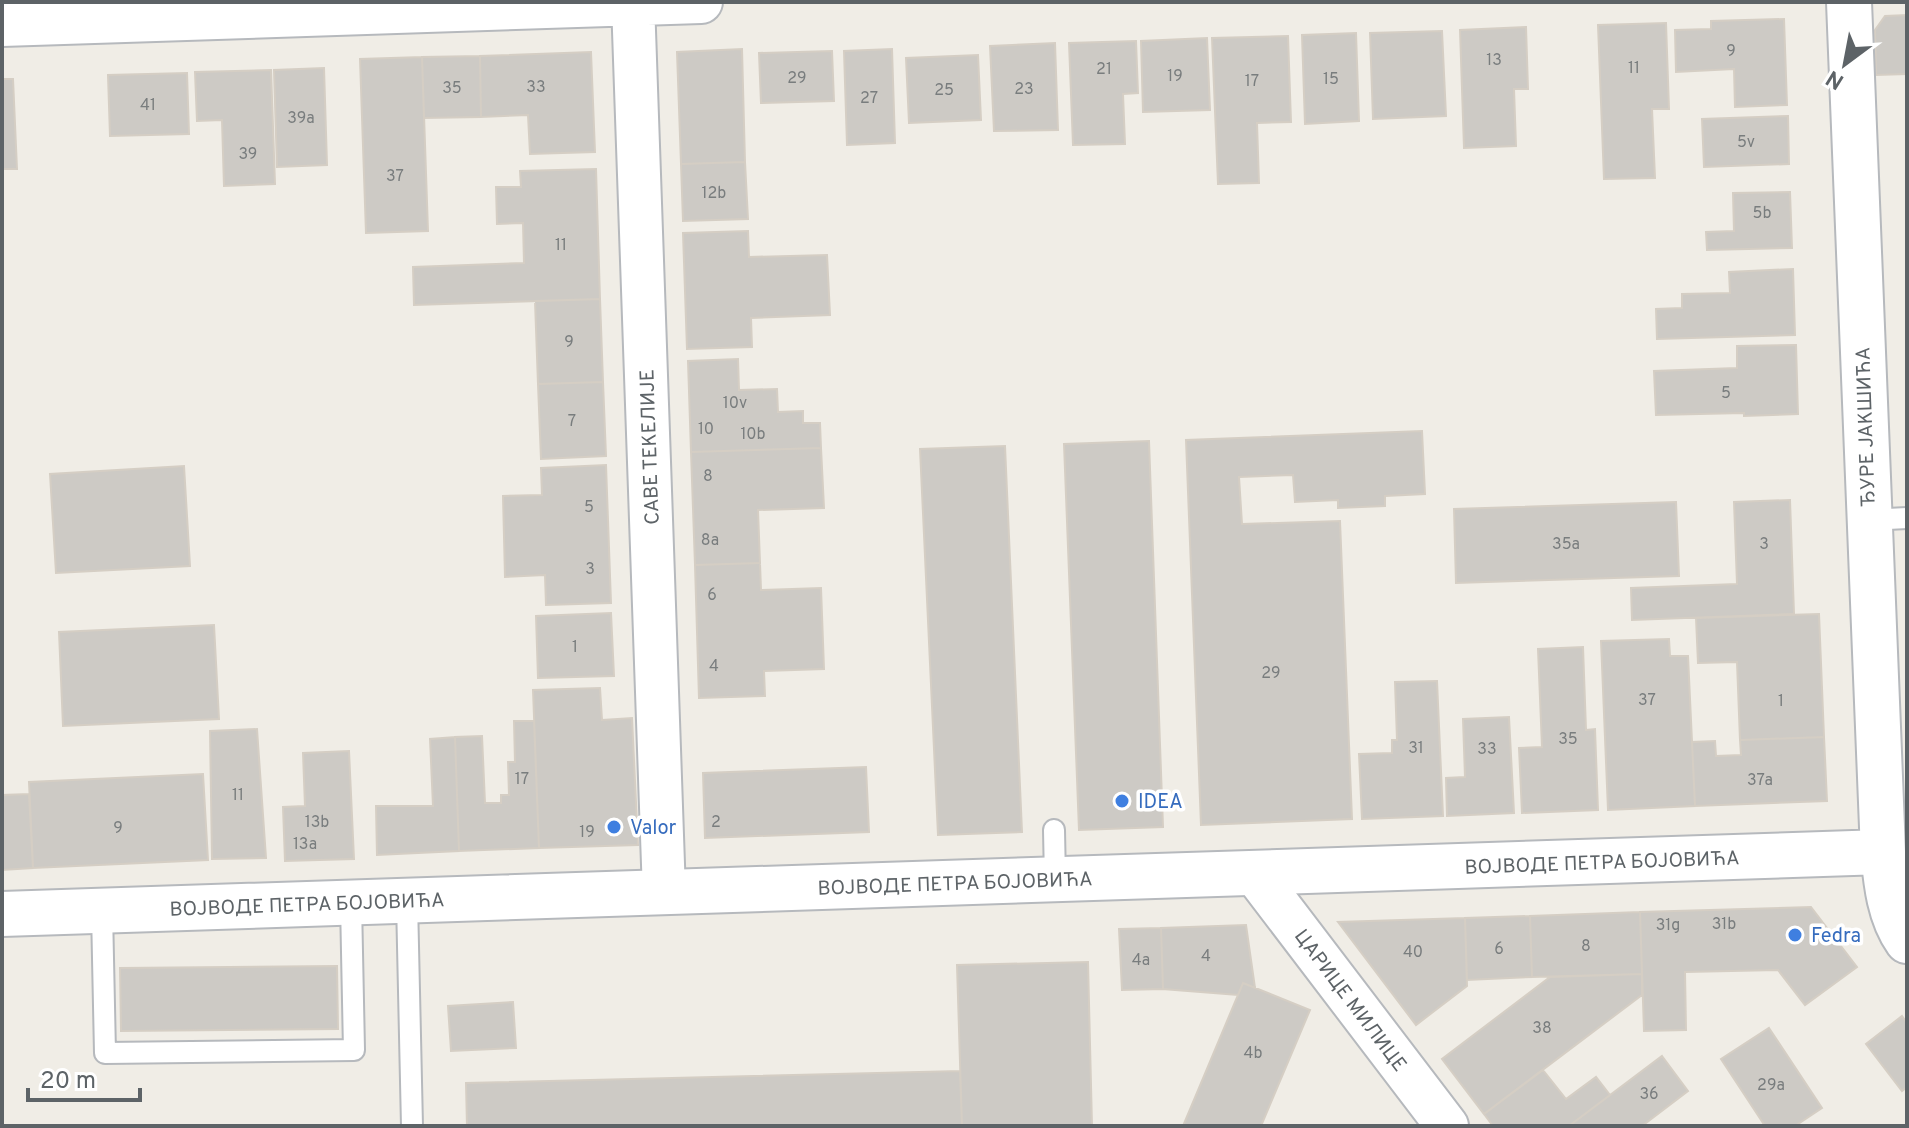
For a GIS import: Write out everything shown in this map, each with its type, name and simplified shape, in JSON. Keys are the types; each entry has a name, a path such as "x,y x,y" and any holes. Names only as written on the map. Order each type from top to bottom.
{"street":[{"path":"2,25 701,2"},
{"name":"ЂУРЕ ЈАКШИЋА","path":"1849,2 1888,519 1895,852 1890,903 1907,941"},
{"name":"САВЕ ТЕКЕЛИЈЕ","path":"633,3 664,893"},
{"name":"ВОЈВОДЕ ПЕТРА БОЈОВИЋА","path":"2,914 1895,852"},
{"name":"ЦАРИЦЕ МИЛИЦЕ","path":"1255,874 1447,1126"}],"lane":[{"path":"1054,830 1055,880"},
{"path":"407,901 412,1126"},
{"path":"102,911 105,1053 354,1050 351,903"}],"building":[{"path":"1907,15 1907,74 1876,75 1875,30 1885,16"},
{"path":"1784,19 1787,105 1735,107 1734,69 1676,72 1675,30 1711,29 1711,21"},
{"path":"1666,23 1669,109 1652,109 1655,178 1604,179 1598,25"},
{"path":"1526,27 1528,89 1514,89 1516,146 1464,148 1460,30"},
{"path":"1442,31 1446,116 1373,119 1370,33"},
{"path":"1356,33 1359,121 1305,124 1302,35"},
{"path":"1288,36 1291,122 1257,123 1259,183 1218,184 1212,38"},
{"path":"1207,38 1210,110 1143,112 1141,41"},
{"path":"1136,41 1138,93 1123,94 1125,144 1073,145 1069,43"},
{"path":"1055,43 1058,130 994,131 990,46"},
{"path":"742,49 745,162 681,164 677,52"},
{"path":"892,49 895,143 847,145 844,51"},
{"path":"832,51 834,101 761,103 759,53"},
{"path":"591,52 595,152 530,154 528,115 481,117 480,56"},
{"path":"978,55 981,120 909,123 906,58"},
{"path":"480,56 481,117 424,118 422,57"},
{"path":"422,57 428,231 366,233 360,59"},
{"path":"324,68 327,165 277,167 274,70"},
{"path":"271,70 275,184 224,186 222,120 197,121 195,72"},
{"path":"187,73 189,134 110,136 108,75"},
{"path":"2,79 13,79 17,169 2,169"},
{"path":"1788,116 1789,164 1704,167 1702,119"},
{"path":"745,162 748,219 683,221 681,164"},
{"path":"596,169 600,299 414,305 413,267 524,263 523,223 497,224 496,187 521,187 520,171"},
{"path":"1790,192 1792,248 1707,250 1706,232 1734,231 1733,193"},
{"path":"748,231 749,257 827,255 830,315 751,318 752,347 687,349 683,233"},
{"path":"1793,269 1795,335 1657,339 1656,309 1682,308 1682,294 1730,293 1729,272"},
{"path":"600,299 603,382 538,384 535,301"},
{"path":"1796,345 1798,414 1656,415 1654,371 1737,368 1737,346"},
{"path":"738,359 739,390 777,389 778,412 803,411 803,423 820,423 821,448 691,452 688,361"},
{"path":"603,382 606,456 541,459 538,384"},
{"path":"1422,431 1425,494 1385,496 1385,506 1338,508 1338,500 1295,502 1293,475 1239,477 1242,524 1340,521 1352,819 1201,825 1186,440"},
{"path":"1149,441 1163,827 1079,830 1064,444"},
{"path":"1005,446 1022,832 938,835 920,449"},
{"path":"821,448 824,508 758,510 760,563 695,565 691,452"},
{"path":"606,465 611,603 546,605 545,575 505,577 503,496 542,495 541,468"},
{"path":"184,466 190,566 56,573 50,474"},
{"path":"1790,500 1794,614 1632,620 1631,588 1737,584 1734,502"},
{"path":"1676,502 1679,576 1456,583 1454,509"},
{"path":"760,563 761,590 821,588 824,669 764,671 765,696 699,698 695,565"},
{"path":"611,613 614,676 538,678 536,616"},
{"path":"1819,614 1824,737 1740,740 1737,662 1698,663 1696,618"},
{"path":"214,625 219,719 63,726 59,632"},
{"path":"1669,639 1670,656 1688,656 1695,806 1608,810 1601,641"},
{"path":"1583,647 1586,730 1595,729 1598,810 1522,813 1519,748 1542,747 1538,649"},
{"path":"1437,681 1443,816 1362,819 1359,754 1392,753 1392,740 1397,740 1395,682"},
{"path":"600,688 602,720 632,718 638,845 539,848 533,690"},
{"path":"1509,717 1514,813 1447,816 1446,778 1465,777 1463,719"},
{"path":"514,721 534,721 539,848 459,851 455,737 482,736 485,803 501,803 501,795 509,795 508,762 515,762"},
{"path":"257,729 266,858 212,859 210,731"},
{"path":"455,737 459,851 377,855 376,806 433,806 430,739"},
{"path":"1824,737 1827,801 1695,806 1692,742 1715,741 1716,756 1741,755 1740,740"},
{"path":"349,751 354,859 285,861 283,807 305,806 303,753"},
{"path":"866,767 869,832 705,838 703,773"},
{"path":"203,774 208,860 33,868 29,782"},
{"path":"29,794 33,868 2,870 2,795"},
{"path":"1811,907 1857,967 1805,1005 1778,970 1685,972 1686,1030 1644,1031 1640,912"},
{"path":"1640,912 1642,974 1532,977 1530,916"},
{"path":"1530,916 1532,977 1467,980 1465,918"},
{"path":"1465,918 1467,986 1416,1025 1338,922"},
{"path":"1246,925 1255,988 1243,983 1238,995 1163,989 1161,928"},
{"path":"1161,928 1163,989 1122,990 1119,929"},
{"path":"1088,962 1092,1126 962,1126 957,965"},
{"path":"337,966 338,1029 121,1031 120,968"},
{"path":"1642,974 1642,995 1484,1114 1442,1059 1550,977"},
{"path":"1243,983 1310,1010 1261,1126 1183,1126"},
{"path":"513,1002 516,1048 451,1051 448,1006"},
{"path":"1902,1016 1907,1023 1907,1087 1902,1091 1866,1044"},
{"path":"1769,1028 1822,1108 1795,1126 1765,1126 1721,1059"},
{"path":"1662,1056 1688,1091 1642,1126 1569,1126"},
{"path":"1543,1070 1566,1099 1596,1077 1610,1095 1569,1126 1493,1126 1484,1114"},
{"path":"960,1071 962,1126 467,1126 466,1083"}],"place":[{"name":"IDEA","path":"1122,801"},
{"name":"Valor","path":"614,827"},
{"name":"Fedra","path":"1795,935"}]}
